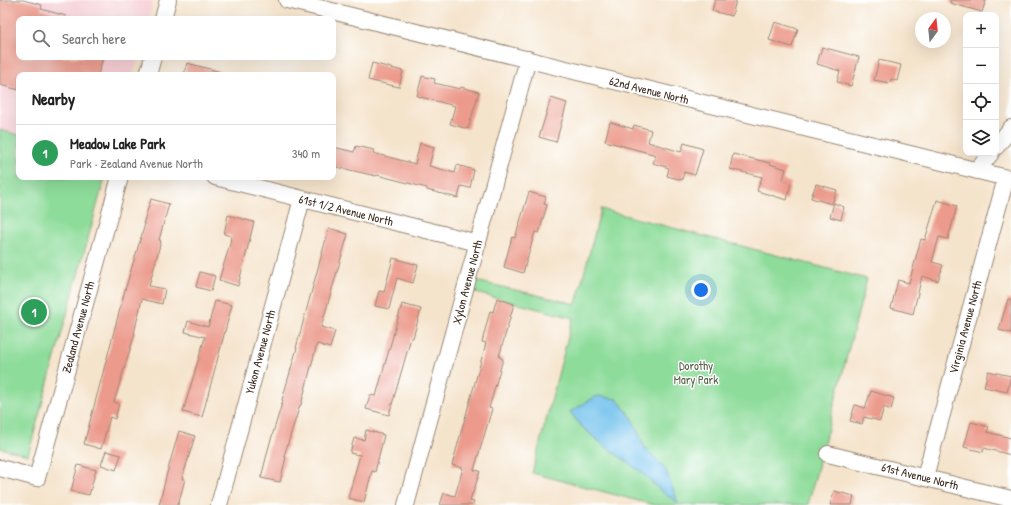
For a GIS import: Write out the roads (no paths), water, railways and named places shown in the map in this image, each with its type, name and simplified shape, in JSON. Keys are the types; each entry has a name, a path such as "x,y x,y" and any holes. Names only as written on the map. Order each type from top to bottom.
{"street":[{"path":"164,16 168,0"},
{"name":"62nd Avenue North","path":"287,0 1009,178"},
{"name":"Xylon Avenue North","path":"406,505 528,59"},
{"path":"149,72 152,60"},
{"path":"999,143 1011,128"},
{"path":"977,171 989,156"},
{"name":"Virginia Avenue North","path":"925,477 1009,178"},
{"name":"Zealand Avenue North","path":"0,468 37,478 119,180"},
{"name":"61st 1/2 Avenue North","path":"227,180 478,243"},
{"name":"Yukon Avenue North","path":"219,505 302,199"},
{"name":"61st Avenue North","path":"828,454 1011,499"}],"water":[{"path":"598,396 617,399 632,418 645,448 665,468 678,503 661,491 640,471 606,447 582,427 570,412"}],"place":[{"name":"Meadow Lake Park","path":"34,312"}],"park label":[{"name":"Dorothy Mary Park","path":"696,372"}]}
